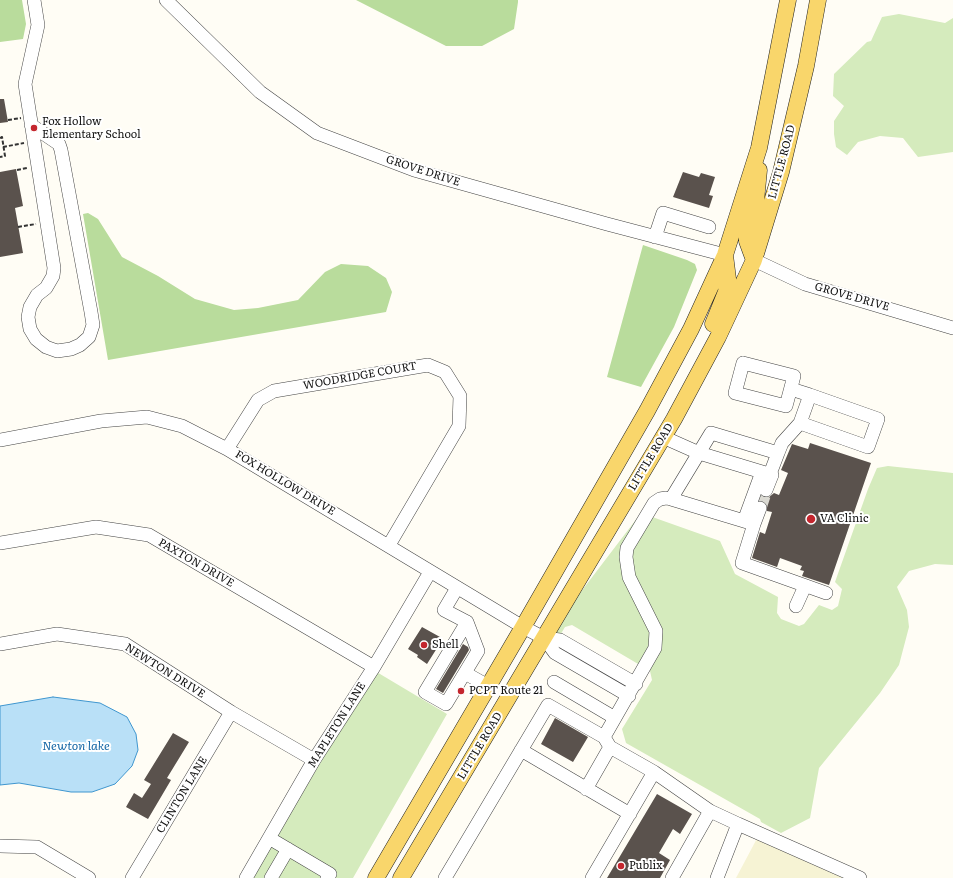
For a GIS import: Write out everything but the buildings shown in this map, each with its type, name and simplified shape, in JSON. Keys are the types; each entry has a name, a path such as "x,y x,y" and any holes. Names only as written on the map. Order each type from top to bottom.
{"main road":[{"name":"LITTLE ROAD","path":"376,878 523,627 691,329 725,255 759,148 788,0"},
{"name":"LITTLE ROAD","path":"401,878 663,436 718,337 754,260 781,172 806,66 818,0"},
{"path":"754,260 747,241 758,186 759,148"},
{"path":"696,378 699,357 726,292 728,279 725,255"}],"street":[{"path":"26,121 59,144 62,150 94,325 88,337 80,346 71,349 57,351 46,347 36,339 30,329 28,317 30,307 37,295 46,288 54,276 54,268 26,121 24,84 38,25 34,0"},
{"name":"GROVE DRIVE","path":"166,0 260,92 317,133 414,170 725,255"},
{"path":"655,237 663,213 709,227"},
{"name":"GROVE DRIVE","path":"754,260 805,284 953,328"},
{"path":"743,363 794,376 791,389 786,406 735,393 743,363"},
{"name":"WOODRIDGE COURT","path":"228,449 258,400 274,391 428,365 445,372 460,396 459,426 389,545"},
{"path":"791,389 878,419 868,447 800,423"},
{"path":"810,395 800,423 782,443 768,474 749,522 742,563 826,593"},
{"name":"FOX HOLLOW DRIVE","path":"0,440 101,421 147,417 182,426 228,449 389,545 430,572 544,638"},
{"path":"671,499 711,433 778,453"},
{"path":"663,436 699,453 768,474"},
{"path":"766,490 768,474"},
{"path":"586,789 607,742 615,718 652,655 656,640 656,632 629,577 626,566 627,548 654,503 660,499 671,499 749,522"},
{"path":"749,522 760,508"},
{"name":"PAXTON DRIVE","path":"0,543 96,527 149,535 374,667"},
{"name":"MAPLETON LANE","path":"246,878 314,760 374,667 430,572"},
{"path":"796,606 805,586"},
{"path":"457,588 444,610 467,622 478,651 446,704 425,692 467,622"},
{"name":"NEWTON DRIVE","path":"0,644 57,634 125,644 231,712 314,760"},
{"path":"544,638 556,653 632,690"},
{"path":"465,673 488,686"},
{"path":"554,682 615,718"},
{"path":"444,878 548,705 654,772 710,811 860,878"},
{"name":"CLINTON LANE","path":"132,878 231,712"},
{"path":"521,750 630,814"},
{"path":"592,878 654,772"},
{"path":"672,878 710,811"},
{"path":"716,878 738,824"},
{"path":"269,838 330,874 327,878"},
{"path":"0,846 36,848 89,878"},
{"path":"271,878 288,849"}],"path":[{"path":"8,120 26,121"},
{"path":"0,138 2,137 5,156 0,157"},
{"path":"3,147 26,143"},
{"path":"17,170 30,168"},
{"path":"18,227 40,223"}],"shaded area":[{"path":"762,829 865,878 736,878"}],"green space":[{"path":"0,0 22,0 26,24 23,39 0,42"},
{"path":"356,0 518,0 518,2 514,29 482,46 446,46"},
{"path":"899,14 945,23 953,18 953,152 918,157 903,138 880,136 858,142 847,155 836,147 834,121 844,106 833,96 834,74 867,42 871,41 882,17"},
{"path":"88,213 98,219 122,257 158,276 195,299 234,310 258,308 298,300 325,272 341,264 368,266 386,278 392,292 386,312 108,360 83,214"},
{"path":"643,245 687,260 695,264 697,270 674,327 641,387 607,377"},
{"path":"888,466 953,473 953,565 935,564 909,571 897,587 907,610 909,627 899,665 880,693 819,768 810,818 781,833 761,822 760,819 626,743 622,729 652,680 650,671 572,625 565,627 553,647 548,641 564,614 641,513 720,541 735,574 778,597 777,613 781,619 799,626 804,624 819,605 832,610 838,606 842,589 835,582 868,489 877,468"},
{"path":"375,671 447,714 353,878 252,878"}],"water":[{"name":"Newton lake","path":"53,697 100,703 127,717 136,734 138,750 132,766 115,784 92,792 71,792 19,783 0,785 0,706"}],"tunnel":[{"path":"760,508 766,490"}],"place":[{"name":"Fox Hollow Elementary School","path":"34,128"},
{"name":"VA Clinic","path":"811,519"},
{"name":"Shell","path":"424,645"},
{"name":"PCPT Route 21","path":"461,691"},
{"name":"Publix","path":"621,866"}]}
